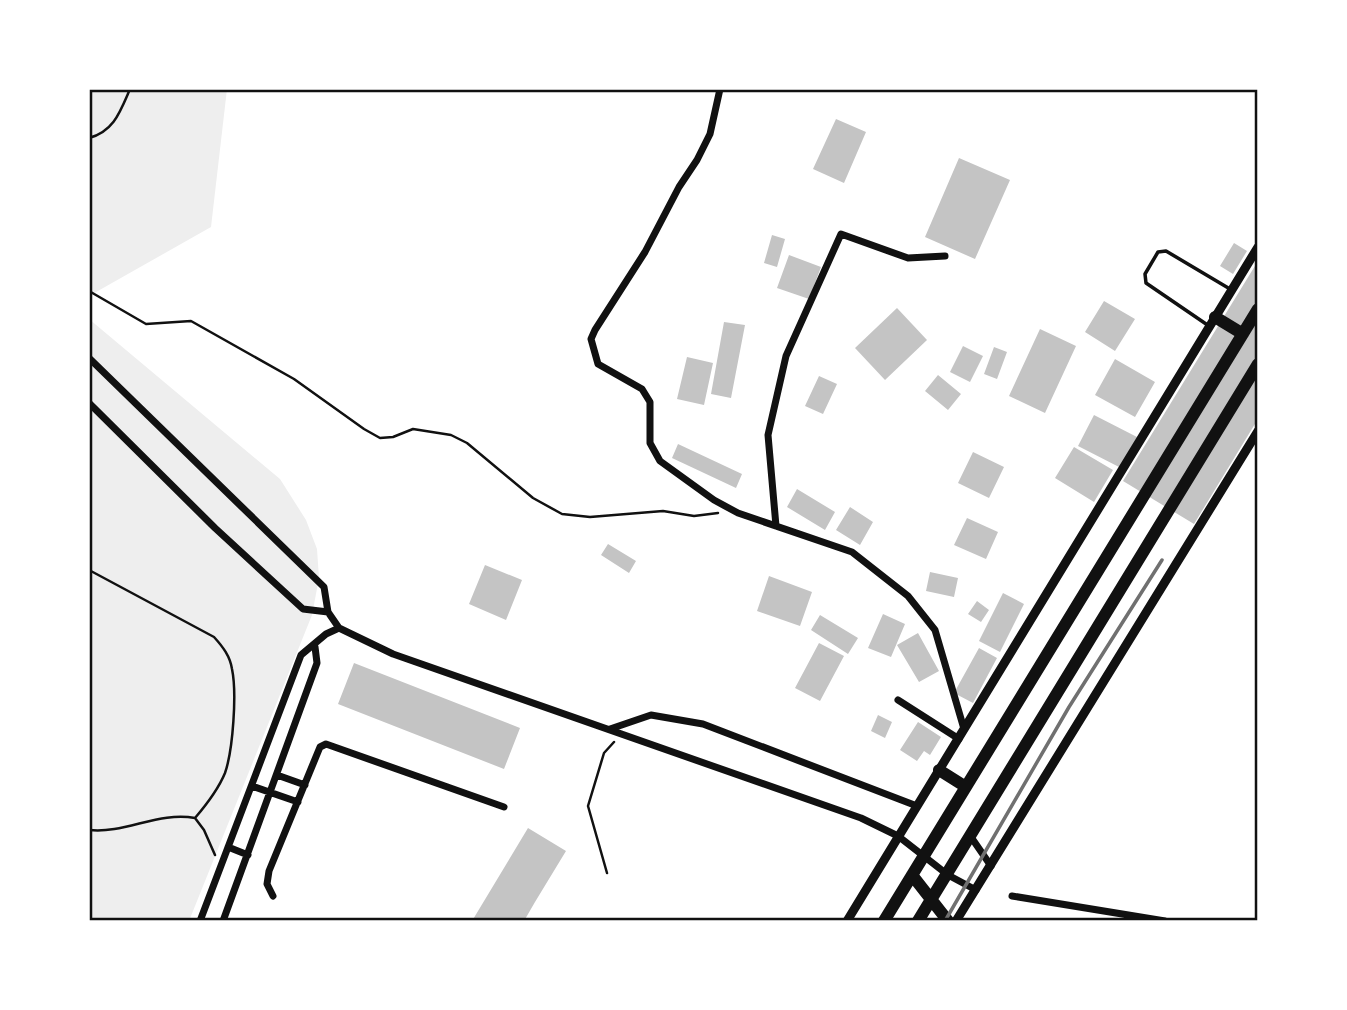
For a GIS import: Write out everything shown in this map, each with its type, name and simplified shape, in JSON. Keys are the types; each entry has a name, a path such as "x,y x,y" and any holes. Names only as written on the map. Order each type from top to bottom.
{"main road":[{"path":"884,921 1258,309"},
{"path":"1212,321 1243,334"},
{"path":"918,921 1258,364"},
{"path":"939,770 966,787"},
{"path":"912,875 948,921"}],"street":[{"path":"720,89 710,134 697,160 678,187 645,252 591,339 598,363 642,389 650,402 650,443 660,461 729,508 852,552 908,596 935,630 964,729"},
{"path":"776,526 768,435 786,356 841,234 908,258 945,256"},
{"path":"847,921 1258,247"},
{"path":"89,358 324,587 328,612 339,628 393,654 861,818 898,836 923,857 976,890"},
{"path":"89,402 205,518 303,608 328,612"},
{"path":"956,921 1256,437"},
{"path":"200,921 302,655 326,634 339,628"},
{"path":"223,921 317,663 315,646"},
{"path":"898,700 959,739"},
{"path":"610,730 651,715 703,724 917,806"},
{"path":"273,896 267,884 270,871 320,747 326,744 504,807"},
{"path":"277,775 304,785"},
{"path":"252,786 298,802"},
{"path":"971,837 991,866"},
{"path":"228,847 247,855"},
{"path":"1012,896 1165,921"}],"lane":[{"path":"1212,321 1146,283 1150,263 1158,252 1166,251 1231,290"}],"path":[{"path":"89,138 102,134 113,125 130,89"},
{"path":"89,291 146,324 191,321 294,379 380,438 393,437 413,429 451,435 467,443 533,498 562,514 590,517 663,511 694,516 714,515 729,508"},
{"path":"89,570 214,637 227,652 233,669 228,759 214,793 195,818"},
{"path":"607,873 588,807 604,753 622,734"},
{"path":"89,830 106,832 182,816 195,818 204,830 215,857 222,863"}],"shaded area":[{"path":"89,89 227,89 211,227 89,296"},
{"path":"89,319 280,479 306,520 317,549 319,578 312,615 189,921 89,921"}],"building":[{"path":"836,119 866,132 844,183 813,169"},
{"path":"959,158 1010,180 975,259 925,237"},
{"path":"772,235 785,239 777,267 764,263"},
{"path":"1234,243 1247,251 1233,274 1220,266"},
{"path":"789,255 821,267 809,299 777,288"},
{"path":"1258,261 1258,419 1194,524 1123,481"},
{"path":"1104,301 1135,319 1115,351 1085,332"},
{"path":"897,308 927,340 885,380 855,348"},
{"path":"724,322 745,325 731,398 711,394"},
{"path":"1040,329 1076,346 1045,413 1009,396"},
{"path":"963,346 983,356 970,382 950,372"},
{"path":"994,347 1007,352 997,379 984,374"},
{"path":"687,357 713,363 704,405 677,399"},
{"path":"1115,359 1155,382 1135,417 1095,395"},
{"path":"938,375 961,394 948,410 925,391"},
{"path":"819,376 837,384 823,414 805,406"},
{"path":"1094,415 1137,437 1121,468 1078,446"},
{"path":"678,444 742,474 736,488 672,458"},
{"path":"1074,447 1113,470 1094,502 1055,478"},
{"path":"973,452 1004,467 989,498 958,483"},
{"path":"797,489 835,512 825,530 787,507"},
{"path":"850,507 873,522 860,545 836,530"},
{"path":"967,518 998,532 986,559 954,545"},
{"path":"608,544 636,561 629,573 601,555"},
{"path":"485,565 522,580 506,620 469,604"},
{"path":"930,572 958,578 954,597 926,591"},
{"path":"769,576 812,592 800,626 757,611"},
{"path":"1003,593 1024,604 1000,652 979,641"},
{"path":"977,601 989,610 981,622 968,614"},
{"path":"883,614 905,624 891,657 868,648"},
{"path":"820,615 858,638 848,654 811,630"},
{"path":"918,633 939,671 919,682 897,645"},
{"path":"819,643 844,656 820,701 795,688"},
{"path":"979,648 997,658 973,703 954,693"},
{"path":"354,663 520,728 504,769 338,704"},
{"path":"878,715 892,722 885,738 871,731"},
{"path":"918,722 941,737 930,755 924,751 917,761 900,750"},
{"path":"528,828 566,851 524,921 472,921"}],"railway":[{"path":"945,921 1069,707 1162,560"}]}
